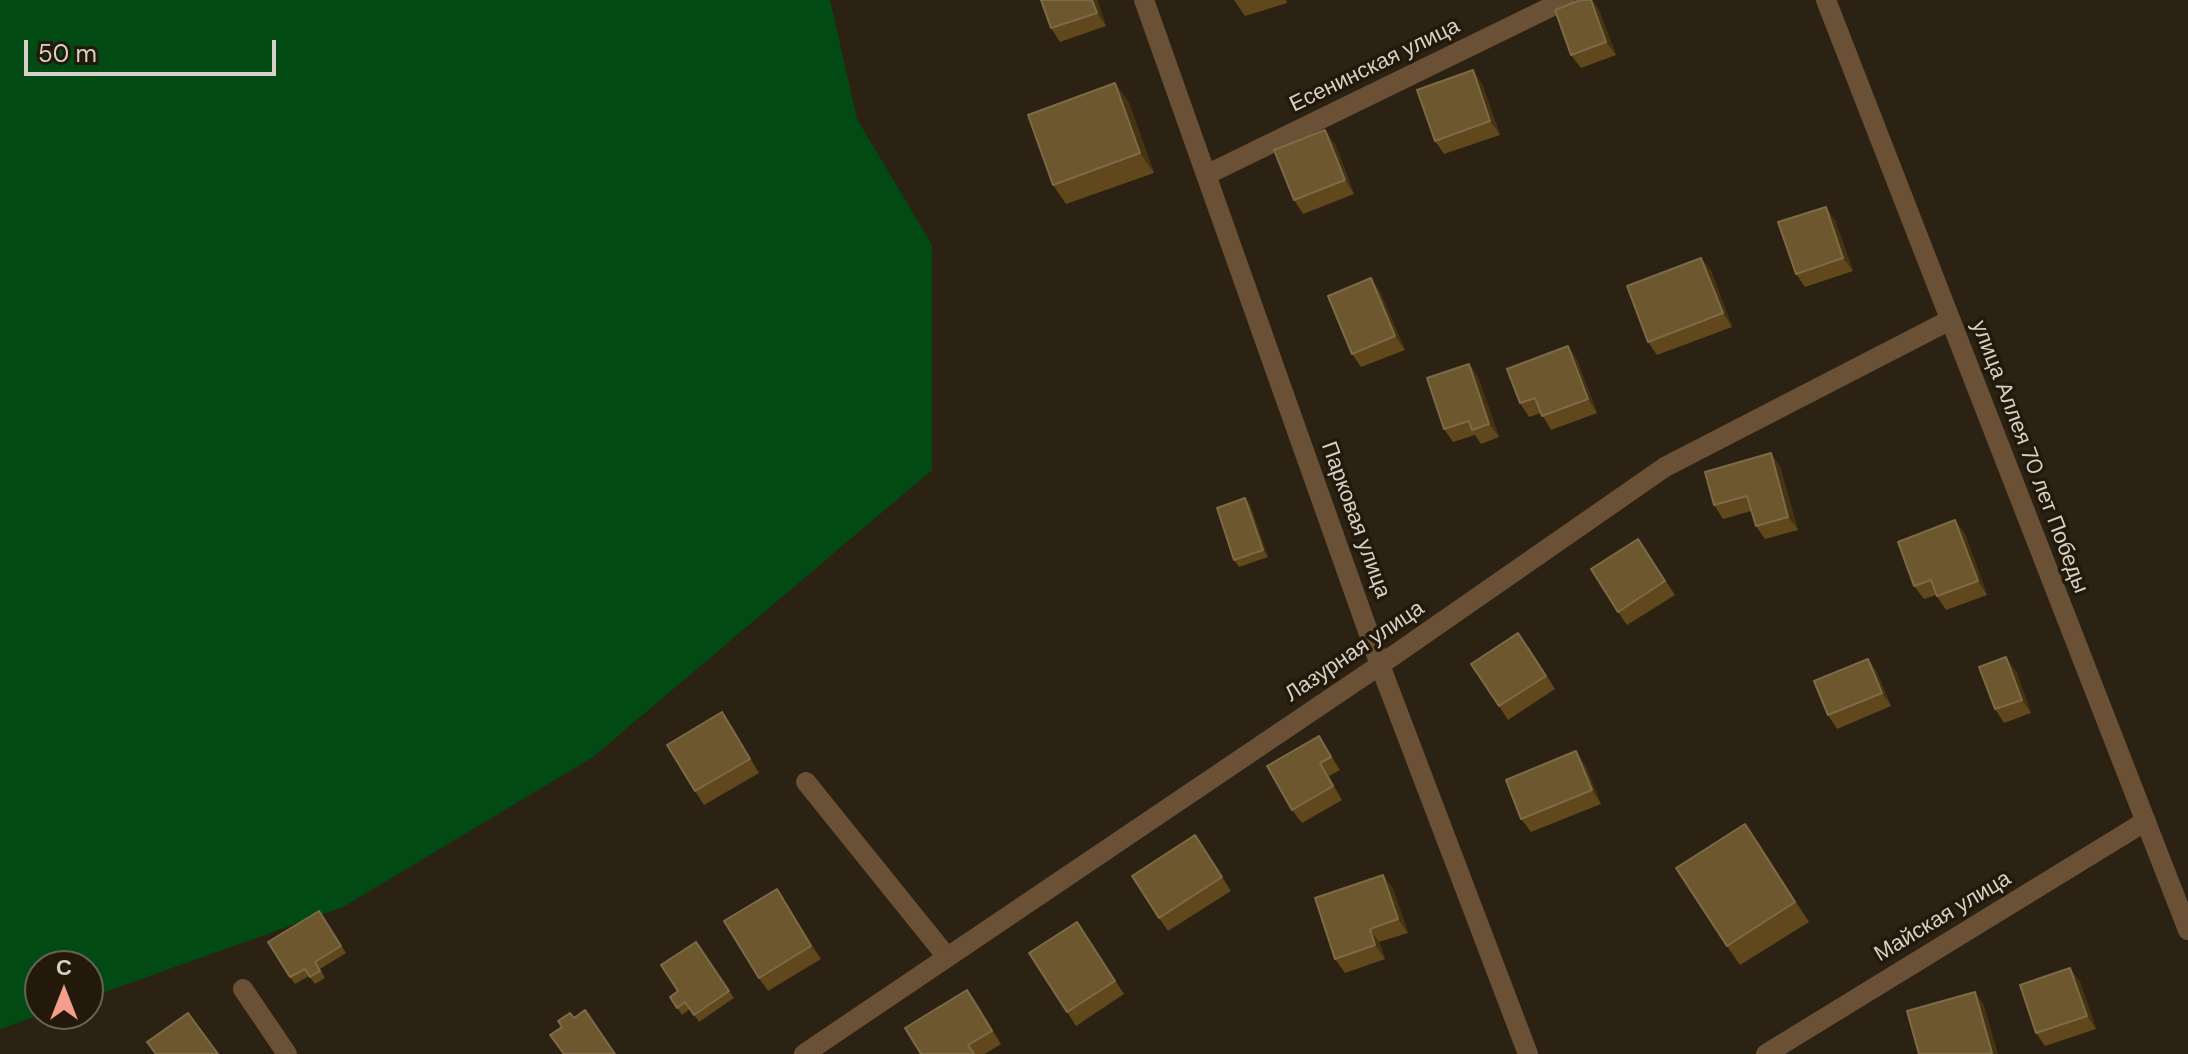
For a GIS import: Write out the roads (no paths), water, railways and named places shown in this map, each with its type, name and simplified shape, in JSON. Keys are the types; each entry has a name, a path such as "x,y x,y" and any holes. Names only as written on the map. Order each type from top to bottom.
{"street":[{"name":"Парковая улица","path":"1144,0 1380,665 1528,1054"},
{"name":"Есенинская улица","path":"1206,175 1565,0"},
{"name":"улица Аллея 70 лет Победы","path":"1826,0 2188,930"},
{"name":"Лазурная улица","path":"804,1054 1380,665 1665,467 1950,320"},
{"path":"806,782 947,957"},
{"name":"Майская улица","path":"1766,1054 2146,821"},
{"path":"243,989 287,1054"}]}
